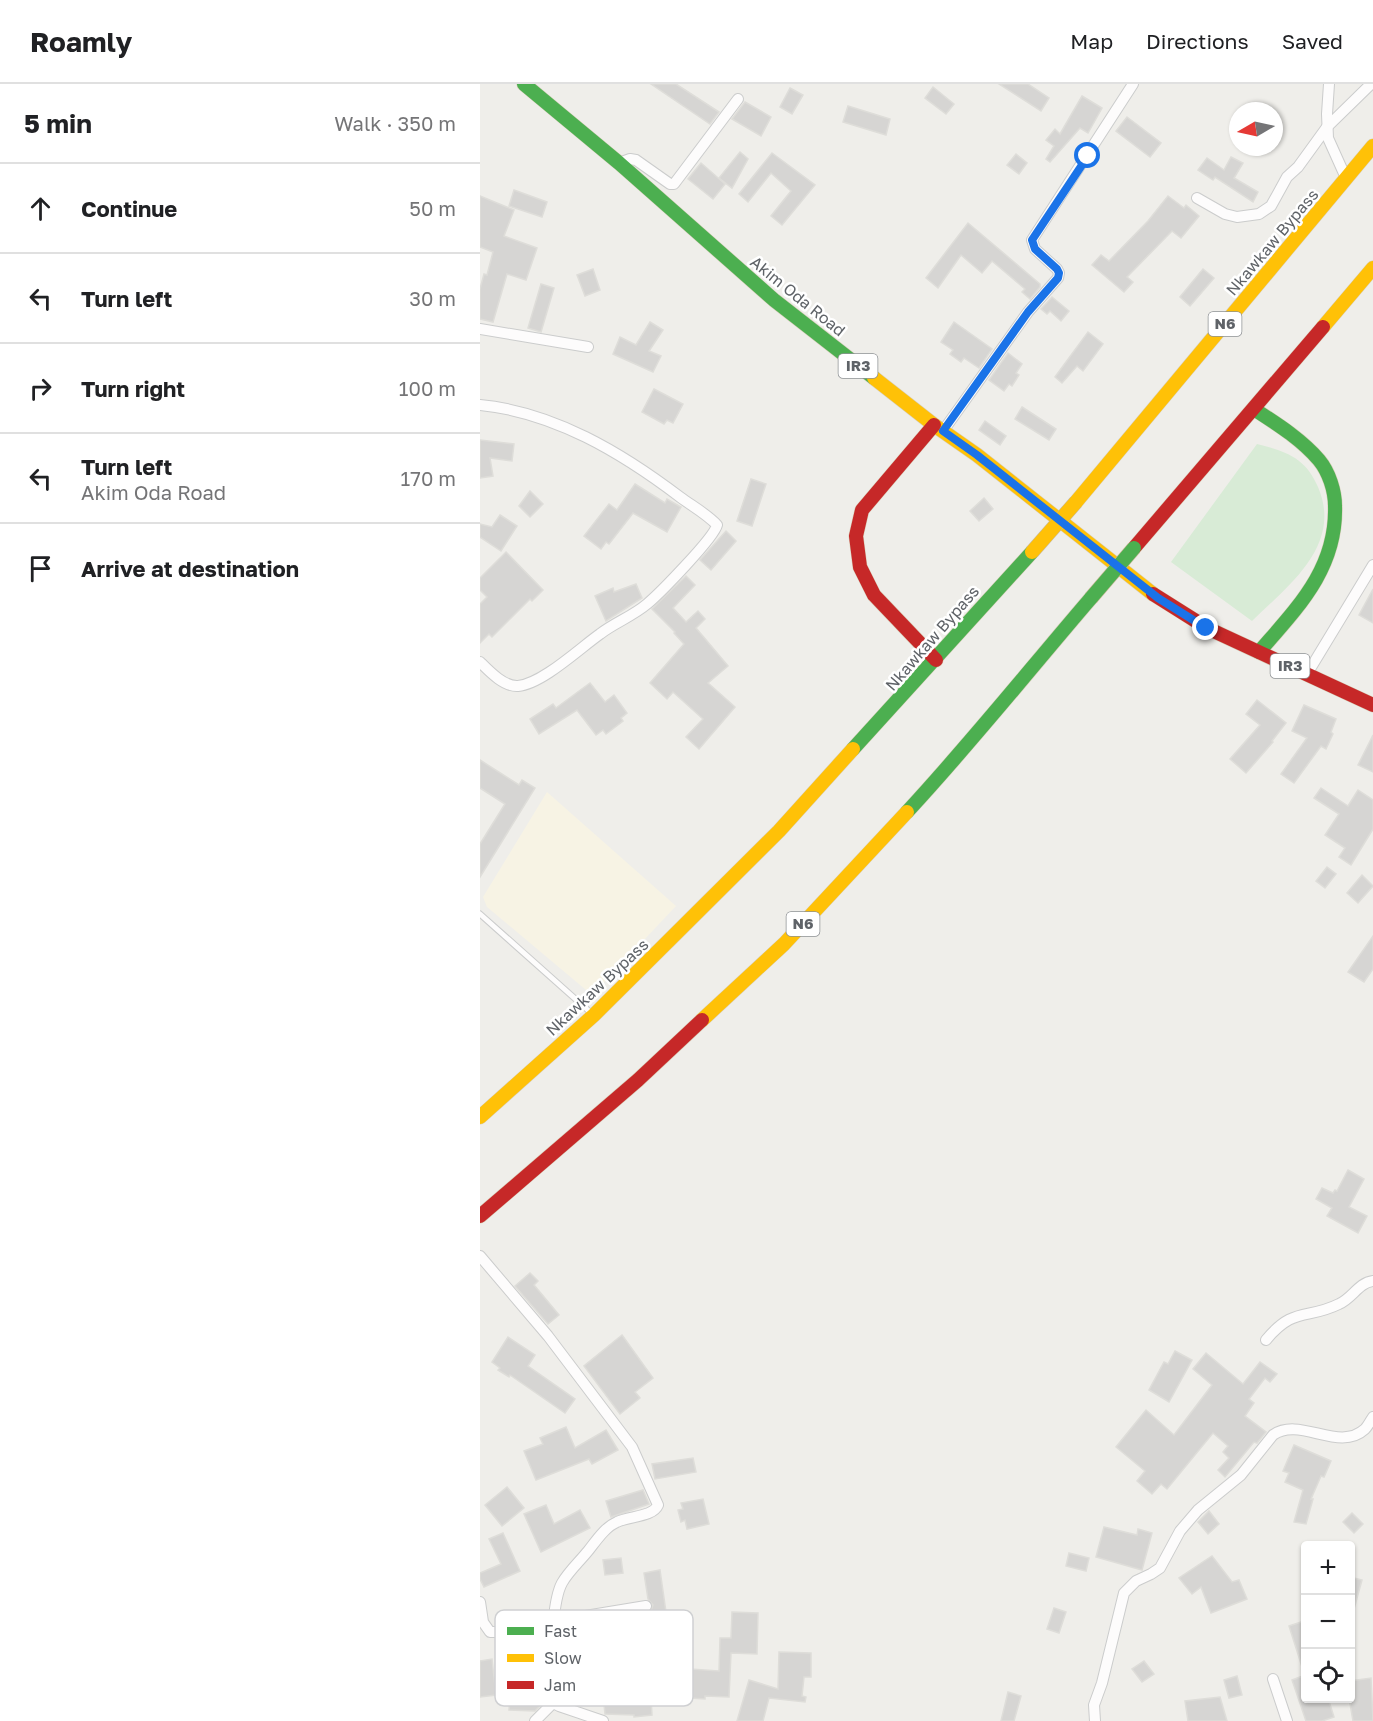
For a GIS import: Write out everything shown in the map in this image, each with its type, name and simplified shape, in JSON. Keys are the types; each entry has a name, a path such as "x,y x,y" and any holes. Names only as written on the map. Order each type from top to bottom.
{"main road":[{"name":"Akim Oda Road","path":"524,84 619,163 774,300 938,428 977,455 1158,598 1206,628 1259,652"},
{"name":"Nkawkaw Bypass","path":"480,1116 594,1015 779,831 936,660 1076,502 1373,146"},
{"name":"N6","path":"480,1216 582,1130 784,944 955,759 1373,268"},
{"path":"1254,409 1297,438 1321,462 1334,490 1337,519 1333,545 1317,580 1259,652"},
{"path":"936,660 874,595 860,567 856,536 862,510 938,428"},
{"name":"IR3","path":"1259,652 1373,705"}],"street":[{"path":"938,428 1028,312 1058,278 1057,269 1035,249 1032,240 1133,84"},
{"path":"1329,84 1328,138 1346,178"},
{"path":"1197,198 1225,214 1237,217 1259,214 1270,206 1287,177 1298,167 1327,127 1371,84"},
{"path":"619,163 630,159 636,160 670,184 674,184 738,99"},
{"path":"480,329 588,347"},
{"path":"480,405 547,420 580,433 664,485 717,525 704,544 646,605 600,633 552,670 526,684 517,686 508,684 491,673 480,662"},
{"path":"1307,674 1372,568"},
{"path":"480,1256 548,1336 632,1447 658,1505 651,1512 614,1523 600,1536 562,1583 555,1610"},
{"path":"1266,1340 1275,1328 1286,1320 1341,1304 1363,1284 1373,1281"},
{"path":"1095,1721 1094,1705 1102,1683 1124,1593 1136,1581 1160,1568 1180,1531 1198,1510 1241,1475 1280,1430 1289,1428 1336,1437 1349,1436 1369,1430 1373,1417"},
{"path":"480,1602 483,1622 490,1632 495,1632"},
{"path":"622,1610 646,1606"},
{"path":"1273,1679 1287,1721"},
{"path":"536,1721 550,1706"},
{"path":"561,1706 603,1721"}],"lane":[{"path":"480,914 594,1015"}],"shaded area":[{"path":"547,792 676,906 592,995 487,907 483,897"}],"green space":[{"path":"1257,444 1286,453 1301,462 1318,487 1324,508 1323,527 1318,545 1308,562 1296,578 1252,621 1171,562"}],"building":[{"path":"651,84 676,84 719,112 710,124"},
{"path":"999,84 1028,84 1049,98 1041,111"},
{"path":"933,87 954,104 946,114 925,98"},
{"path":"790,88 803,95 792,114 780,107"},
{"path":"1082,96 1102,108 1088,133 1080,128 1050,162 1046,159 1054,146 1046,140 1055,129 1060,134"},
{"path":"745,102 771,117 761,136 732,119"},
{"path":"848,106 890,119 886,135 843,122"},
{"path":"1127,117 1161,143 1150,157 1116,131"},
{"path":"740,152 748,159 732,188 719,178"},
{"path":"772,153 815,185 782,225 771,216 791,191 771,173 748,202 739,194"},
{"path":"1016,154 1027,163 1019,174 1007,165"},
{"path":"1231,157 1243,163 1234,178 1258,192 1253,202 1215,177 1213,180 1198,170 1207,158 1224,170"},
{"path":"701,163 725,184 713,199 688,179"},
{"path":"514,190 547,202 542,217 509,206"},
{"path":"480,196 514,210 504,236 537,248 526,280 507,274 493,322 480,319 480,289 484,274 487,275 493,252 480,247"},
{"path":"1168,196 1184,208 1186,205 1199,216 1181,238 1172,231 1127,277 1133,282 1124,292 1092,265 1101,255 1109,261 1148,221"},
{"path":"968,223 1040,284 1030,299 1022,292 1025,289 992,261 982,273 961,255 938,288 926,278"},
{"path":"593,269 600,290 585,296 577,275"},
{"path":"1203,269 1214,278 1190,306 1180,297"},
{"path":"541,284 554,288 541,332 528,328"},
{"path":"1052,297 1069,311 1061,321 1050,311 1047,314 1041,309"},
{"path":"650,322 663,330 649,351 661,356 653,372 613,354 620,337 636,345"},
{"path":"954,322 992,349 979,368 964,358 961,362 950,354 953,350 941,342"},
{"path":"1088,332 1103,344 1083,371 1077,366 1062,383 1055,377"},
{"path":"1008,353 1022,364 1016,373 1019,375 1012,386 1009,384 1004,391 989,380"},
{"path":"654,389 683,404 673,423 667,420 664,424 642,412"},
{"path":"1022,407 1056,429 1049,440 1015,419"},
{"path":"985,421 1006,436 1000,445 979,430"},
{"path":"480,440 514,444 512,461 490,458 493,476 480,478"},
{"path":"751,479 766,484 752,526 737,521"},
{"path":"635,484 665,503 667,499 681,507 667,532 633,513 609,544 606,542 601,549 584,536 609,504 617,510"},
{"path":"530,491 543,504 530,517 519,506"},
{"path":"984,498 993,509 979,521 970,511"},
{"path":"500,515 517,526 501,551 480,537 480,524 492,527"},
{"path":"726,531 736,541 711,570 700,560"},
{"path":"506,552 543,590 532,601 530,599 492,637 489,634 480,643 480,604 487,597 480,590 480,578"},
{"path":"686,576 695,585 673,608 686,622 698,611 705,619 696,628 728,666 708,683 735,707 699,749 686,737 703,719 673,692 667,699 650,683 684,644 652,609"},
{"path":"636,584 642,598 606,621 595,596 613,588 614,592"},
{"path":"1373,589 1373,623 1359,615"},
{"path":"590,683 605,702 614,695 627,713 621,718 623,721 606,734 603,730 596,735 577,710 539,734 530,719 553,704 556,708"},
{"path":"1257,700 1286,723 1246,773 1230,759 1260,725 1246,714"},
{"path":"1304,705 1336,719 1331,732 1333,734 1326,749 1321,746 1294,783 1281,774 1307,738 1292,731"},
{"path":"1373,735 1373,772 1358,765"},
{"path":"480,760 519,785 522,780 535,788 480,877 480,844 505,804 480,788"},
{"path":"1321,788 1348,806 1358,790 1373,800 1373,829 1351,865 1339,857 1345,848 1325,835 1339,814 1314,798"},
{"path":"1327,867 1336,874 1325,888 1316,881"},
{"path":"1362,875 1373,886 1358,903 1347,893"},
{"path":"1373,936 1373,969 1364,982 1348,972"},
{"path":"1348,1170 1364,1179 1349,1207 1367,1216 1358,1233 1327,1216 1332,1208 1316,1199 1322,1188 1333,1193 1337,1191"},
{"path":"530,1273 538,1281 534,1285 559,1315 548,1324 515,1286"},
{"path":"622,1335 653,1378 635,1392 640,1398 620,1414 584,1366"},
{"path":"508,1337 535,1355 528,1366 575,1399 565,1413 510,1375 509,1377 498,1370 500,1368 492,1362"},
{"path":"1175,1351 1192,1360 1169,1402 1149,1390 1164,1362 1168,1364"},
{"path":"1206,1353 1243,1384 1260,1362 1277,1374 1270,1382 1265,1378 1249,1399 1254,1403 1245,1416 1266,1432 1257,1443 1254,1442 1225,1477 1218,1470 1229,1458 1223,1452 1228,1446 1213,1433 1167,1489 1161,1484 1152,1494 1137,1481 1145,1471 1116,1447 1146,1410 1174,1435 1212,1385 1193,1369"},
{"path":"566,1427 575,1448 606,1430 618,1450 592,1464 589,1459 536,1480 524,1451 543,1444 540,1438"},
{"path":"1294,1445 1331,1461 1324,1477 1321,1476 1311,1499 1313,1499 1306,1524 1294,1522 1303,1490 1285,1482 1289,1473 1283,1471"},
{"path":"693,1458 696,1472 655,1479 652,1464"},
{"path":"507,1487 524,1508 502,1526 485,1505"},
{"path":"643,1490 649,1504 611,1517 606,1501"},
{"path":"703,1499 709,1524 687,1529 685,1520 681,1522 678,1510 683,1509 681,1503"},
{"path":"546,1505 554,1524 580,1510 590,1528 541,1552 524,1514"},
{"path":"1209,1511 1219,1524 1208,1534 1198,1522"},
{"path":"1352,1513 1363,1524 1354,1533 1343,1522"},
{"path":"1104,1527 1137,1535 1138,1529 1152,1533 1142,1570 1096,1557"},
{"path":"503,1533 520,1571 484,1587 480,1573 501,1564 489,1539"},
{"path":"1069,1553 1089,1558 1086,1571 1066,1566"},
{"path":"1212,1556 1232,1582 1239,1580 1247,1599 1211,1613 1201,1587 1192,1594 1179,1578"},
{"path":"621,1558 623,1573 605,1575 603,1560"},
{"path":"660,1570 666,1610 651,1610 653,1605 648,1599 644,1573"},
{"path":"1355,1578 1362,1580 1355,1605"},
{"path":"1054,1608 1066,1612 1059,1633 1047,1629"},
{"path":"732,1612 758,1613 757,1654 731,1653 729,1697 693,1698 693,1669 719,1671 720,1638 731,1638"},
{"path":"1301,1622 1301,1664 1289,1626"},
{"path":"779,1652 811,1653 811,1677 804,1677 802,1696 806,1697 805,1702 769,1698 763,1721 737,1721 749,1680 778,1689"},
{"path":"492,1659 495,1695 480,1697 480,1661"},
{"path":"1144,1661 1154,1674 1142,1682 1132,1669"},
{"path":"1237,1676 1242,1695 1229,1698 1224,1680"},
{"path":"1301,1677 1301,1703 1330,1703 1334,1717 1322,1721 1306,1721 1292,1680"},
{"path":"1371,1678 1373,1721 1353,1721 1350,1703 1355,1703 1355,1680"},
{"path":"1008,1692 1021,1696 1014,1721 1001,1721"},
{"path":"1220,1697 1227,1721 1188,1721 1185,1701"},
{"path":"509,1706 540,1706 535,1711 509,1710"},
{"path":"604,1706 651,1706 652,1715 634,1717 634,1715 605,1714"}],"traffic: fast":[{"path":"524,84 619,163 774,300 874,378"},
{"path":"1254,409 1297,439 1319,460 1331,482 1335,506 1334,529 1322,568 1300,603 1259,652"},
{"path":"1091,598 1134,548"},
{"path":"853,749 1032,552"},
{"path":"907,812 1091,598"}],"traffic: slow":[{"path":"1076,502 1373,146"},
{"path":"1323,327 1373,268"},
{"path":"874,378 977,455 1153,594"},
{"path":"1032,552 1076,502"},
{"path":"480,1117 594,1015 779,831 853,749"},
{"path":"702,1020 784,944 907,812"}],"traffic: jam":[{"path":"1134,548 1323,327"},
{"path":"934,425 862,510 856,536 860,567 874,595 936,660"},
{"path":"1153,594 1207,628 1373,705"},
{"path":"480,1216 638,1080 702,1020"}],"route":[{"path":"1088,156 1032,240 1035,249 1057,269 1058,278 1028,312 943,431 977,455 1158,598 1206,628"}]}
